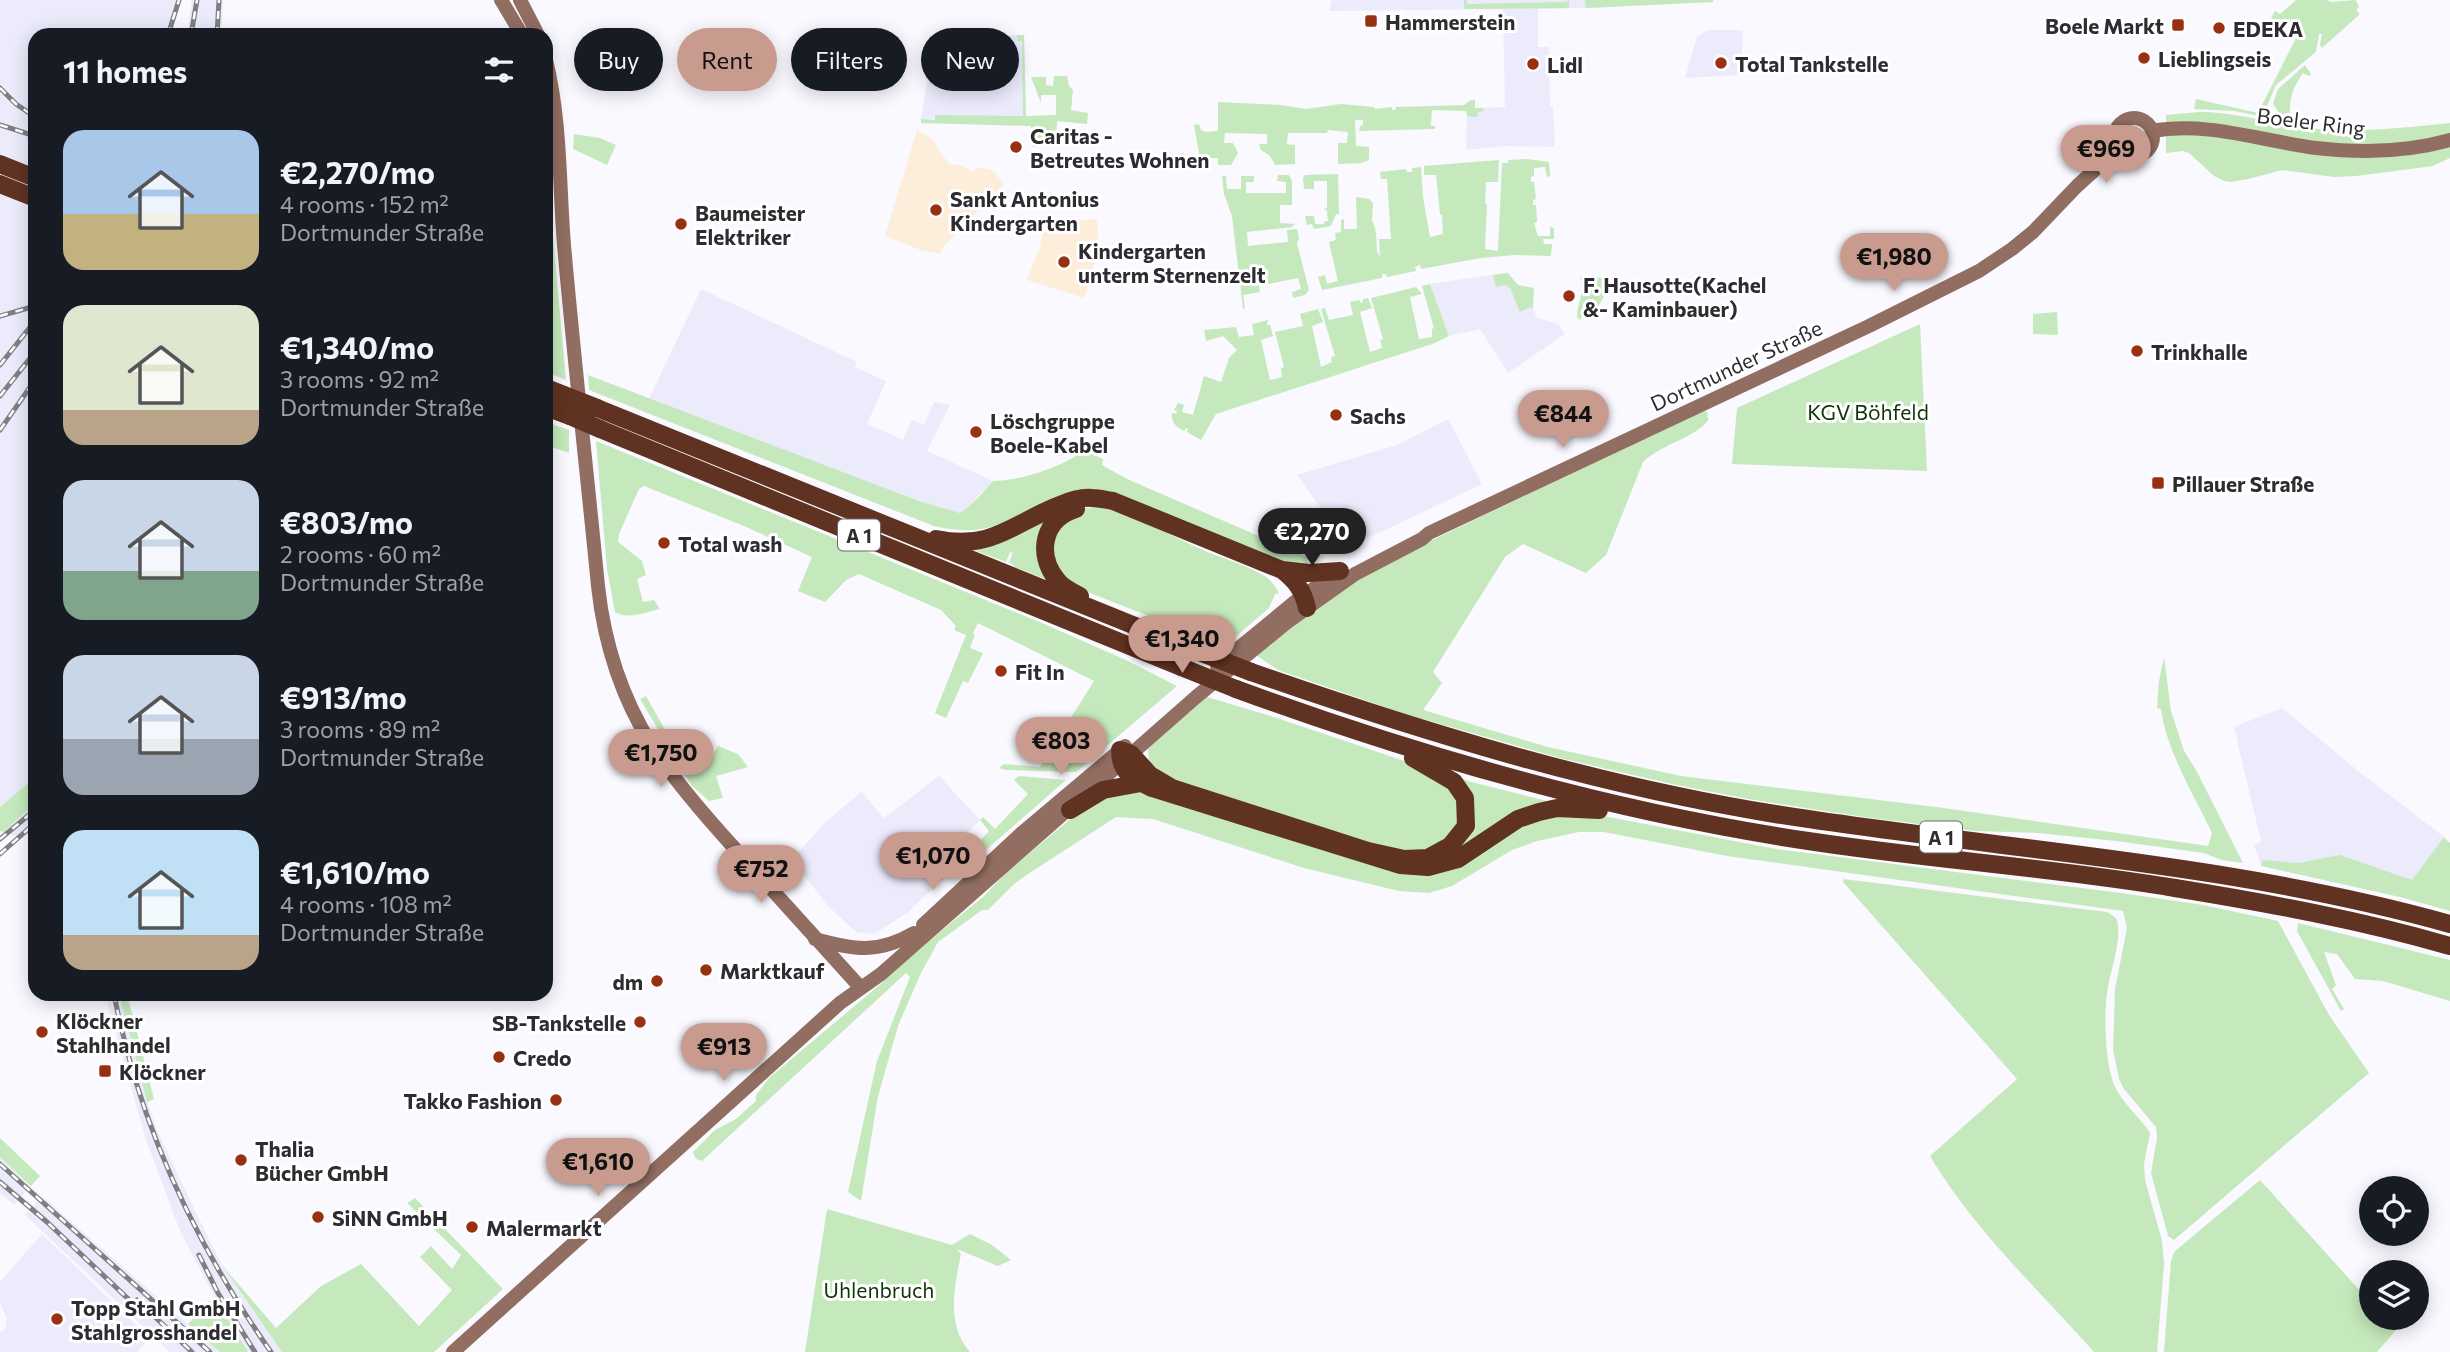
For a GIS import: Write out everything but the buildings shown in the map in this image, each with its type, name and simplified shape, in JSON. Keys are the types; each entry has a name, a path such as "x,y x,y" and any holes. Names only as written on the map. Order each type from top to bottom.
{"highway":[{"path":"0,164 28,175"},
{"path":"0,184 28,195"},
{"name":"A 1","path":"553,391 1251,672 1434,734 1556,769 1662,794 1876,829 2038,848 2220,874 2293,887 2450,924"},
{"name":"A 1","path":"553,410 1236,689 1379,740 1507,778 1667,816 1814,842 2174,887 2316,914 2450,946"},
{"path":"827,500 939,540 967,543 991,538 1048,510 1070,501 1091,497 1113,501 1283,570 1309,573 1340,571"},
{"path":"1115,619 1058,583 1045,563 1044,543 1050,525 1065,512 1080,507 1114,508 1258,567 1302,601"},
{"path":"1283,570 1297,582 1302,601"},
{"path":"1124,756 1172,788 1368,850 1404,859 1428,858 1450,846 1466,826 1465,798 1454,782 1441,773 1379,740"},
{"path":"1124,756 1132,777 1141,783 1400,865 1428,867 1458,859 1518,819 1557,808 1667,816"},
{"path":"1070,810 1104,790 1141,783"}],"main road":[{"path":"501,0 517,28"},
{"path":"520,0 535,28"},
{"path":"553,86 564,245 600,608 614,663 629,702 651,744 673,775 860,987"},
{"path":"2127,120 2143,121 2152,136 2149,149 2140,155 2130,156 2118,146 2117,131 2127,120"},
{"name":"Boeler Ring","path":"2152,136 2208,131 2247,135 2316,148 2358,151 2390,150 2450,140"},
{"path":"553,146 560,179"},
{"name":"Dortmunder Straße","path":"1302,601 1429,533 1869,326 1979,271 2033,232 2118,146"},
{"name":"Dortmunder Straße","path":"453,1352 762,1072 860,987 881,974 1070,810 1124,756 1302,601 1340,571 1420,533 1429,533"},
{"name":"Dortmunder Straße","path":"860,987 876,967 1023,832 1124,756"},
{"path":"815,939 850,948 869,949 900,941 914,933"}],"shaded area":[{"path":"0,0 178,0 173,28 28,28 28,783 0,807"},
{"path":"192,0 223,0 221,28 188,28"},
{"path":"1332,0 1713,2 1538,9 1538,47 1549,47 1550,106 1553,106 1555,147 1506,146 1466,150 1467,108 1505,107 1503,9 1329,11"},
{"path":"1707,30 1743,30 1741,75 1685,78 1697,37"},
{"path":"1019,35 1024,35 1026,120 921,119 926,91 1019,91"},
{"name":"Sankt Antonius Kindergarten","path":"917,130 931,138 949,164 960,165 972,172 976,168 989,169 1004,184 943,247 940,254 921,250 885,236"},
{"name":"Kindergarten unterm Sternenzelt","path":"1097,219 1099,249 1084,298 1027,280 1045,224"},
{"path":"1504,273 1532,306 1537,318 1558,324 1565,334 1508,373 1480,329 1449,336 1430,284"},
{"path":"701,289 857,362 855,367 886,381 867,424 903,440 912,420 924,425 934,402 950,405 927,451 993,481 974,500 971,507 960,513 919,501 649,399"},
{"path":"1448,419 1482,484 1349,547 1297,475 1397,445"},
{"path":"2282,708 2444,837 2400,897 2261,866 2254,845 2261,841 2234,727"},
{"path":"939,776 980,820 954,847 964,858 907,913 874,934 856,932 827,905 792,859 825,823 861,792 884,818"},
{"path":"28,810 28,833 22,838 3,832"},
{"path":"107,1001 121,1001 156,1128 199,1219 222,1265 282,1352 248,1352 214,1296 180,1231 146,1140"},
{"path":"0,1157 31,1186 14,1205 0,1193"},
{"path":"42,1196 220,1352 170,1352 25,1215"},
{"path":"42,1234 150,1338 137,1352 0,1352 0,1332 5,1329 7,1319 0,1302 0,1282"}],"green space":[{"path":"1464,0 1467,0 1467,4 1569,0 1569,8 1464,9"},
{"path":"1585,0 1713,0 1713,2 1586,8"},
{"path":"2296,0 2356,0 2359,7 2356,10 2360,14 2322,48 2322,34 2319,34 2316,52 2276,85 2266,108 2259,116 2235,111 2194,109 2196,99 2258,113 2299,32 2271,18 2275,11 2280,14"},
{"path":"1019,35 1024,35 1026,116 1056,115 1056,95 1041,95 1041,103 1031,77 1046,77 1046,85 1053,86 1054,76 1067,76 1069,86 1073,90 1071,110 1088,113 1087,124 1057,121 1056,142 1052,142 1051,137 1040,138 1040,146 1033,147 1031,126 921,123 921,119 935,120 935,115 1023,116 1022,41 1019,41"},
{"path":"2305,65 2311,74 2309,76 2303,73 2293,90 2290,121 2278,120 2278,111 2273,104 2278,89"},
{"path":"1475,100 1475,108 1483,108 1484,111 1478,112 1477,117 1467,116 1466,111 1432,110 1431,126 1435,126 1435,129 1359,131 1363,120 1355,120 1356,146 1369,147 1369,160 1361,163 1338,164 1338,143 1347,143 1348,132 1328,130 1327,133 1288,133 1287,144 1295,145 1295,164 1275,165 1270,156 1261,150 1259,144 1267,144 1267,134 1225,133 1224,143 1233,143 1238,153 1231,165 1218,165 1218,158 1208,158 1208,165 1180,166 1176,163 1176,154 1184,153 1186,160 1200,159 1194,125 1199,124 1201,130 1206,132 1218,131 1218,102 1306,109 1341,104 1375,109 1392,107 1392,110 1395,110 1396,107 1464,105"},
{"path":"2199,112 2345,130 2450,123 2450,158 2433,166 2356,176 2334,177 2282,170 2248,179 2224,181 2214,176 2189,153 2166,153 2166,115"},
{"path":"574,134 600,138 616,145 607,165 573,149"},
{"path":"1527,159 1549,162 1550,176 1547,177 1545,167 1534,168 1531,182 1534,182 1536,199 1533,200 1533,205 1536,205 1537,222 1534,223 1538,236 1550,236 1550,227 1554,228 1554,239 1543,239 1544,244 1552,244 1551,256 1481,258 1421,269 1420,265 1415,267 1416,271 1387,277 1382,274 1382,278 1322,290 1318,277 1325,275 1327,284 1338,281 1329,242 1336,240 1335,233 1341,232 1341,220 1344,219 1344,229 1357,229 1356,197 1369,199 1373,203 1372,220 1376,231 1372,233 1376,232 1380,257 1379,239 1391,239 1387,179 1381,179 1380,172 1406,169 1407,172 1412,172 1412,168 1421,167 1430,237 1443,234 1442,215 1436,175 1424,175 1424,166 1499,160 1498,182 1486,182 1485,203 1485,249 1498,251 1502,163"},
{"path":"1338,174 1339,214 1336,214 1331,226 1314,229 1312,224 1307,225 1305,216 1314,216 1315,224 1328,221 1327,211 1324,209 1327,208 1327,181 1314,181 1314,189 1304,189 1303,178 1305,175"},
{"path":"1278,175 1289,175 1292,181 1292,205 1280,205 1280,223 1296,224 1293,227 1247,232 1248,246 1288,242 1287,230 1297,229 1297,243 1309,290 1305,295 1293,298 1292,292 1301,289 1298,278 1259,286 1260,292 1243,295 1243,309 1232,216 1224,194 1222,176 1226,176 1227,189 1241,189 1241,176 1254,176 1254,182 1246,182 1246,193 1286,193 1286,182 1277,181"},
{"path":"553,237 566,380 553,375"},
{"path":"1508,273 1518,285 1534,288 1533,309 1531,307 1520,312 1510,288 1506,285 1496,287 1493,275"},
{"path":"1580,277 1604,278 1609,287 1594,314 1591,308 1579,320 1577,316 1582,292"},
{"path":"1430,284 1449,336 1435,343 1216,414 1201,440 1187,432 1188,429 1184,431 1173,422 1172,413 1176,414 1177,411 1174,410 1178,403 1184,405 1182,412 1193,415 1204,376 1221,382 1229,358 1237,350 1223,336 1206,341 1204,330 1236,327 1239,337 1254,335 1252,324 1268,320 1267,325 1270,325 1273,336 1261,340 1270,380 1282,377 1281,368 1284,367 1275,332 1303,326 1300,314 1318,309 1323,322 1312,326 1321,367 1332,362 1331,357 1335,356 1321,309 1325,308 1329,320 1353,315 1350,302 1359,300 1361,303 1368,298 1372,308 1360,312 1370,352 1382,348 1380,340 1383,339 1371,298 1416,287 1422,294 1410,297 1419,339 1432,337 1434,328 1422,286"},
{"path":"2057,312 2058,335 2033,334 2033,314"},
{"name":"KGV Böhfeld","path":"1920,324 1927,471 1732,464 1737,408"},
{"path":"588,375 919,501 960,513 993,481 1041,472 1065,462 1083,450 1103,459 1102,465 1127,479 1307,557 1308,567 1288,566 1065,494 989,527 956,530 934,526 589,390"},
{"path":"1701,411 1708,412 1709,419 1704,425 1643,462 1606,555 1586,573 1523,544 1505,557 1433,672 1442,683 1423,710 1548,747 1681,776 1944,808 2208,846 2212,833 2175,757 2161,709 2157,708 2164,657 2171,711 2184,751 2243,863 2222,860 2204,853 2116,841 2038,833 1975,831 1864,817 1672,784 1560,758 1405,714 1278,670 1256,655 1301,617 1362,574"},
{"path":"553,424 569,430 569,453 553,447"},
{"path":"596,441 1042,623 1177,686 1076,772 999,768 1004,764 1040,767 1094,681 978,623 970,648 983,653 968,683 963,681 946,718 935,713 966,635 954,630 956,626 941,610 859,574 846,580 825,602 798,591 812,557 644,486 639,489 618,542 642,561 646,575 637,579 643,602 654,600 660,609 637,615 615,612 607,569"},
{"path":"1095,507 1136,519 1254,570 1269,580 1279,593 1275,594 1269,608 1225,646 1090,593 1070,582 1050,557 1050,538 1081,509"},
{"path":"1051,512 1048,580 1009,562 1013,553 1010,552 1006,562 968,548 996,545"},
{"path":"646,696 683,762 688,766 699,767 718,746 738,754 748,767 716,776 723,798 709,801 692,786 640,699"},
{"path":"1204,696 1277,718 1438,774 1462,808 1452,839 1412,856 1171,782 1149,762 1150,744"},
{"path":"1019,776 1066,780 971,863 964,858 989,831 980,820 983,817 995,829 1028,794 1014,780"},
{"path":"1456,776 1555,803 1444,856 1460,843"},
{"path":"28,783 28,810 3,832 0,831 0,807"},
{"path":"1132,789 1408,869 1540,816 1598,815 1776,849 2121,893 2203,905 2278,921 2329,1015 2369,1073 2174,1240 2168,1236 2151,1173 2157,1138 2156,1127 2124,1089 2119,1079 2113,1049 2115,989 2127,928 2123,911 1727,856 1604,832 1579,832 1537,841 1512,850 1452,886 1429,893 1399,891 1304,868 1153,819 1116,817 1028,874 988,910 982,910 938,942 898,1026 878,1096 861,1201 848,1192 877,1061 910,977 906,973 702,1161 696,1159 693,1152 715,1130 736,1119 756,1101 756,1095 769,1078 984,896 1006,873 1090,804"},
{"path":"2444,837 2450,843 2450,911 2261,866 2263,860 2299,863 2340,855 2412,880"},
{"path":"1843,879 2107,912 2116,918 2117,945 2106,1003 2107,1052 2117,1092 2150,1133 2144,1164 2145,1180 2162,1241 2164,1264 2157,1352 2094,1352 2007,1258 1947,1183 1930,1156 2017,1079"},
{"path":"2298,923 2450,960 2450,1001 2383,981 2355,979 2337,954 2324,952 2336,985 2332,989 2344,1009 2341,1011 2297,931"},
{"path":"121,1001 129,1001 154,1099 147,1102"},
{"path":"0,1138 40,1176 31,1186 0,1157"},
{"path":"2260,1180 2359,1290 2359,1330 2396,1330 2377,1352 2164,1352 2174,1252"},
{"path":"415,1198 503,1289 434,1352 282,1352 222,1265 276,1328 321,1286 361,1264 419,1326 452,1290 420,1257 431,1246 452,1269 461,1255 407,1203"},
{"name":"Uhlenbruch","path":"827,1209 952,1245 970,1234 992,1245 1011,1260 998,1266 957,1249 961,1254 954,1292 955,1318 957,1330 970,1352 805,1352"},
{"path":"214,1296 248,1352 220,1352 188,1324"}],"railway":[{"path":"170,28 179,0"},
{"path":"192,28 197,0"},
{"path":"217,28 219,0"},
{"path":"0,88 28,112"},
{"path":"0,125 28,134"},
{"path":"0,316 28,308"},
{"path":"0,365 28,330"},
{"path":"0,396 28,361"},
{"path":"0,430 28,390"},
{"path":"0,839 28,816"},
{"path":"0,854 28,829"},
{"path":"116,1001 138,1090 173,1181 218,1269 271,1352"},
{"path":"0,1164 210,1352"},
{"path":"0,1182 47,1222 141,1311"},
{"path":"199,1255 218,1293 255,1352"},
{"path":"137,1300 192,1352"}],"place":[{"name":"Hammerstein","path":"1371,21"},
{"name":"Boele Markt","path":"2178,25"},
{"name":"EDEKA","path":"2219,28"},
{"name":"Lieblingseis","path":"2144,58"},
{"name":"Total Tankstelle","path":"1721,63"},
{"name":"Lidl","path":"1533,64"},
{"name":"Caritas - Betreutes Wohnen","path":"1016,147"},
{"name":"Sankt Antonius Kindergarten","path":"936,210"},
{"name":"Baumeister Elektriker","path":"681,224"},
{"name":"Kindergarten unterm Sternenzelt","path":"1064,262"},
{"name":"F. Hausotte(Kachel &- Kaminbauer)","path":"1569,296"},
{"name":"Trinkhalle","path":"2137,351"},
{"name":"Sachs","path":"1336,415"},
{"name":"Löschgruppe Boele-Kabel","path":"976,432"},
{"name":"Pillauer Straße","path":"2158,483"},
{"name":"Total wash","path":"664,543"},
{"name":"Fit In","path":"1001,671"},
{"name":"Marktkauf","path":"706,970"},
{"name":"dm","path":"657,981"},
{"name":"SB-Tankstelle","path":"640,1022"},
{"name":"Klöckner Stahlhandel","path":"42,1032"},
{"name":"Credo","path":"499,1057"},
{"name":"Klöckner","path":"105,1071"},
{"name":"Takko Fashion","path":"556,1100"},
{"name":"Thalia Bücher GmbH","path":"241,1160"},
{"name":"SiNN GmbH","path":"318,1217"},
{"name":"Malermarkt","path":"472,1227"},
{"name":"Topp Stahl GmbH Stahlgrosshandel","path":"57,1319"}]}
